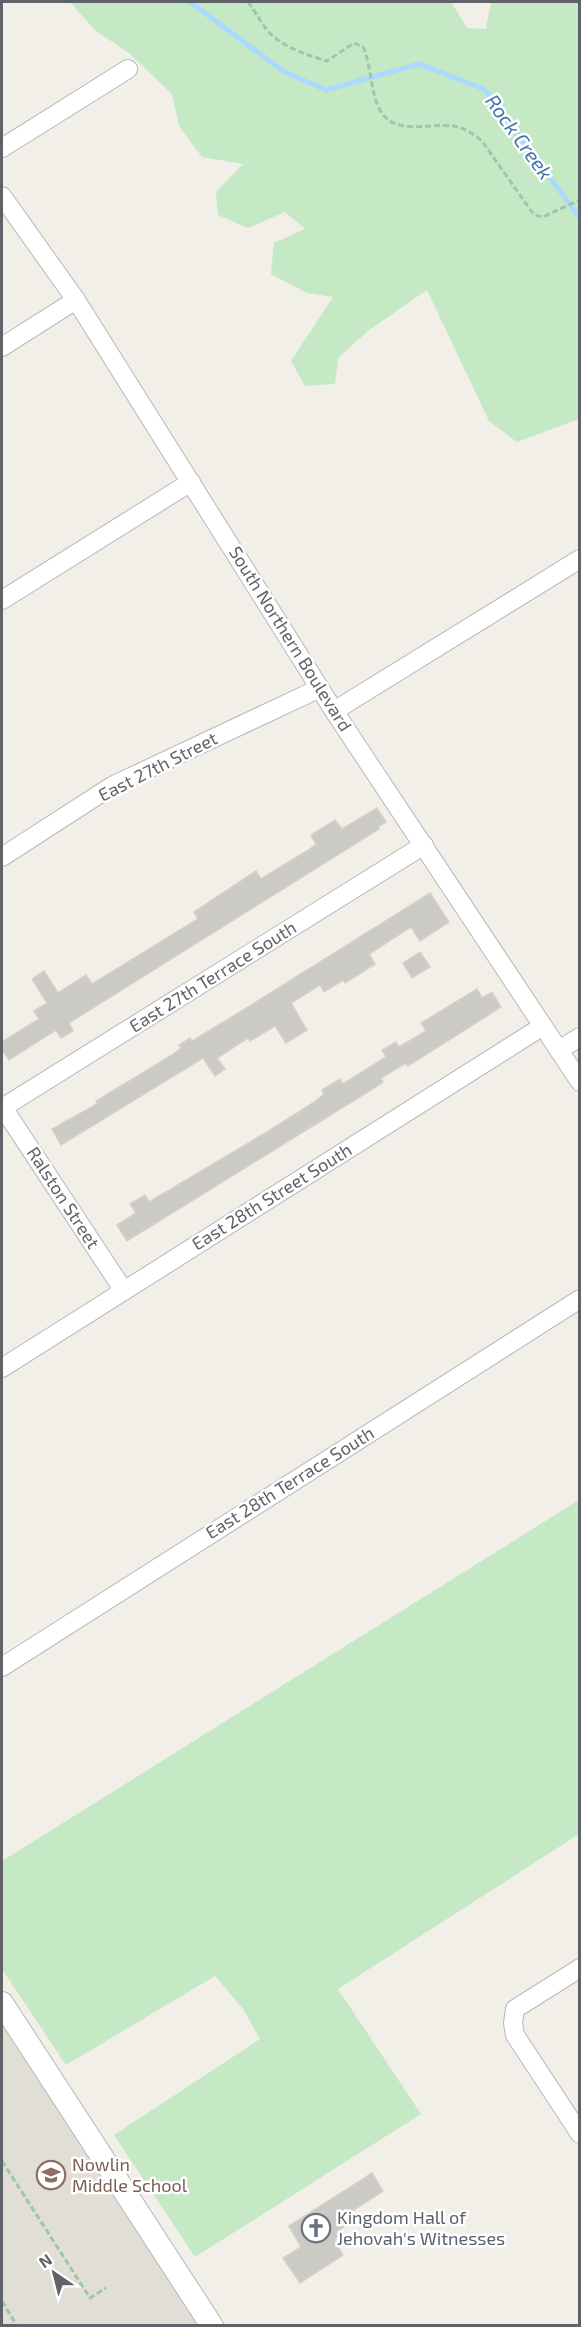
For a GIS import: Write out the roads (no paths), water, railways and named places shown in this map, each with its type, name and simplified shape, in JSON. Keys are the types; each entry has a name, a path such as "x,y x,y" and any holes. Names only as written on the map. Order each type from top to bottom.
{"street":[{"path":"2,148 128,69"},
{"name":"South Northern Boulevard","path":"2,196 76,300 334,711 579,1082"},
{"path":"2,347 76,300"},
{"path":"2,600 190,482"},
{"path":"334,711 579,559"},
{"name":"East 27th Street","path":"2,857 112,786 320,688"},
{"name":"East 27th Terrace South","path":"2,1107 424,845"},
{"name":"East 28th Street South","path":"2,1368 543,1026"},
{"path":"559,1050 579,1037"},
{"name":"Ralston Street","path":"2,1107 124,1291"},
{"name":"East 28th Terrace South","path":"2,1667 579,1299"},
{"path":"579,1968 515,2009 513,2023 515,2036 579,2134"},
{"path":"2,2003 212,2325"}],"waterway":[{"name":"Rock Creek","path":"190,2 283,71 326,90 419,64 484,89 580,218"}],"place":[{"name":"Nowlin Middle School","path":"51,2175"},
{"name":"Kingdom Hall of Jehovah's Witnesses","path":"316,2228"}]}
